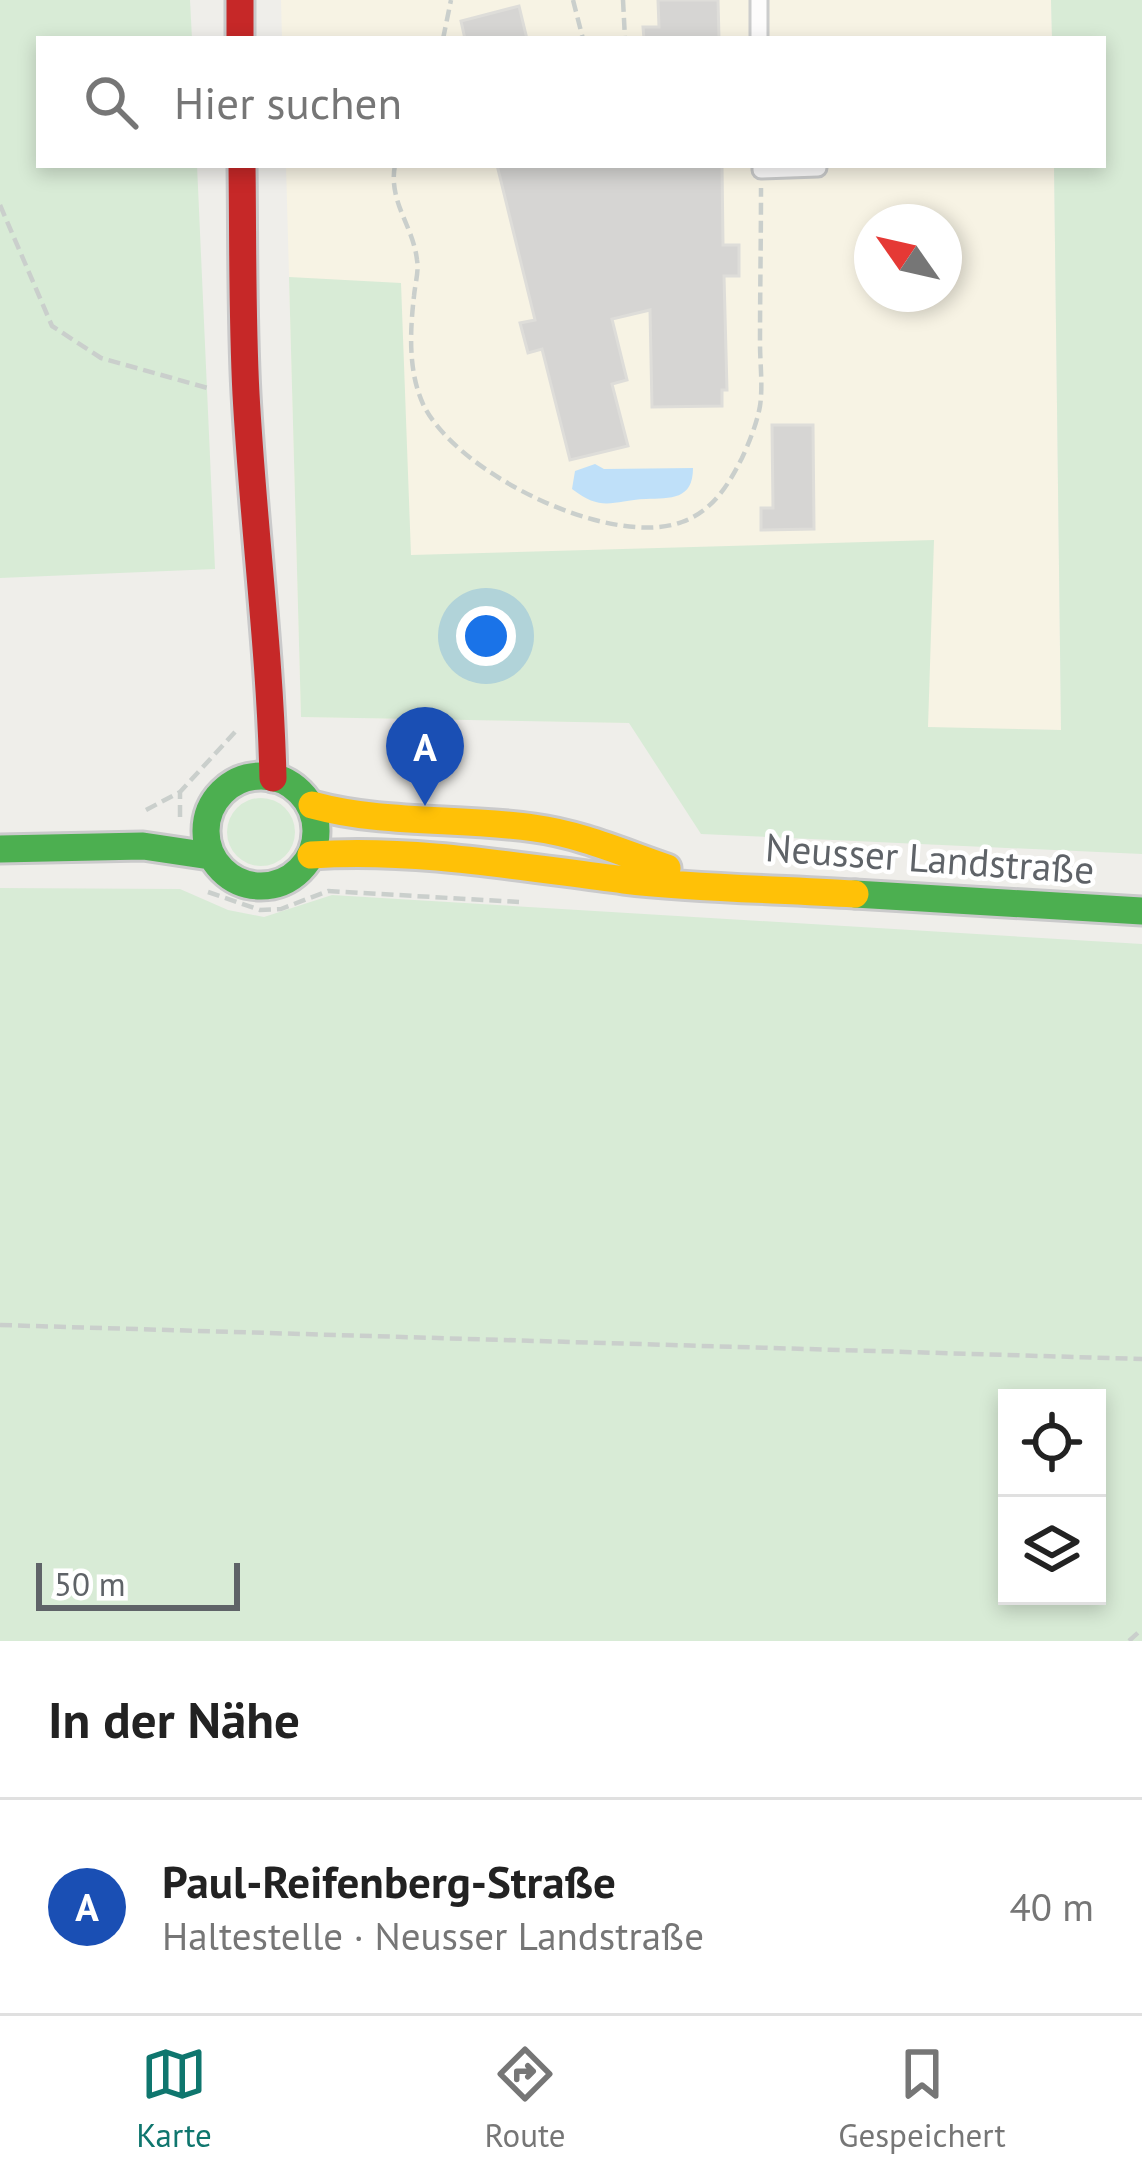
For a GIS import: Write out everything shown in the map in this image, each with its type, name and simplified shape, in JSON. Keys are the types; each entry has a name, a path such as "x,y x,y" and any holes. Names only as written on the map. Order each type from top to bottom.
{"main road":[{"path":"240,0 240,36"},
{"path":"242,168 246,390 260,608 270,664 260,778"},
{"name":"Neusser Landstraße","path":"143,846 208,816 228,787 260,778 291,785 312,805 344,812 571,835 713,884"},
{"path":"311,856 317,821 312,805"},
{"path":"208,816 210,856"},
{"name":"Neusser Landstraße","path":"0,849 143,846 210,856 232,878 266,886 298,871 311,856 357,852 491,860 627,880 1142,910"}],"lane":[{"path":"759,0 759,36"},
{"path":"761,168 818,168"}],"path":[{"path":"444,36 451,0"},
{"path":"573,0 582,36"},
{"path":"623,0 625,36"},
{"path":"395,168 393,192 418,266 410,334 412,362 421,400 431,417 463,451 505,480 572,513 629,528 677,524 696,516 723,491 744,454 760,406 761,168"},
{"path":"0,206 52,326 101,358 218,390 246,390"},
{"path":"0,1325 1142,1359"},
{"path":"1129,1641 1142,1629"}],"shaded area":[{"path":"281,0 1051,0 1052,36 282,36"},
{"path":"286,168 1054,168 1061,730 301,717"}],"green space":[{"path":"0,0 190,0 192,36 36,36 36,168 197,168 215,569 0,578"},
{"path":"1051,0 1142,0 1142,854 701,834 629,723 301,717 289,277 401,283 411,555 934,540 928,727 1061,730 1054,168 1106,168 1106,36 1052,36"},
{"path":"261,798 285,808 295,832 285,856 261,866 237,856 227,832 237,808"},
{"path":"0,888 180,889 228,910 264,917 332,895 1142,944 1142,1641 0,1641"}],"water":[{"path":"595,464 604,469 693,468 689,486 679,495 608,503 592,501 572,489 575,471"}],"building":[{"path":"658,0 718,0 719,36 644,36 643,27 659,27"},
{"path":"519,6 526,36 464,36 461,21"},
{"path":"498,168 722,168 723,245 739,245 739,276 724,276 727,390 722,390 722,406 652,407 650,310 612,319 627,380 612,384 628,446 570,460 542,349 528,353 520,323 535,320"},
{"path":"772,425 813,425 814,529 761,530 761,508 773,508"}],"traffic: fast":[{"path":"261,776 282,780 300,792 312,810 316,831 312,852 300,870 282,882 261,886 240,882 222,870 210,852 206,831 210,810 222,792 240,780 261,776"},
{"path":"0,849 143,846 210,856"},
{"path":"855,894 1142,911"}],"traffic: slow":[{"path":"312,805 367,815 551,831 667,868"},
{"path":"311,855 429,856 653,883 855,894"}],"traffic: jam":[{"path":"240,0 240,36"},
{"path":"242,168 246,394 273,778"}],"place":[{"name":"Paul-Reifenberg-Straße","path":"425,806"}]}
